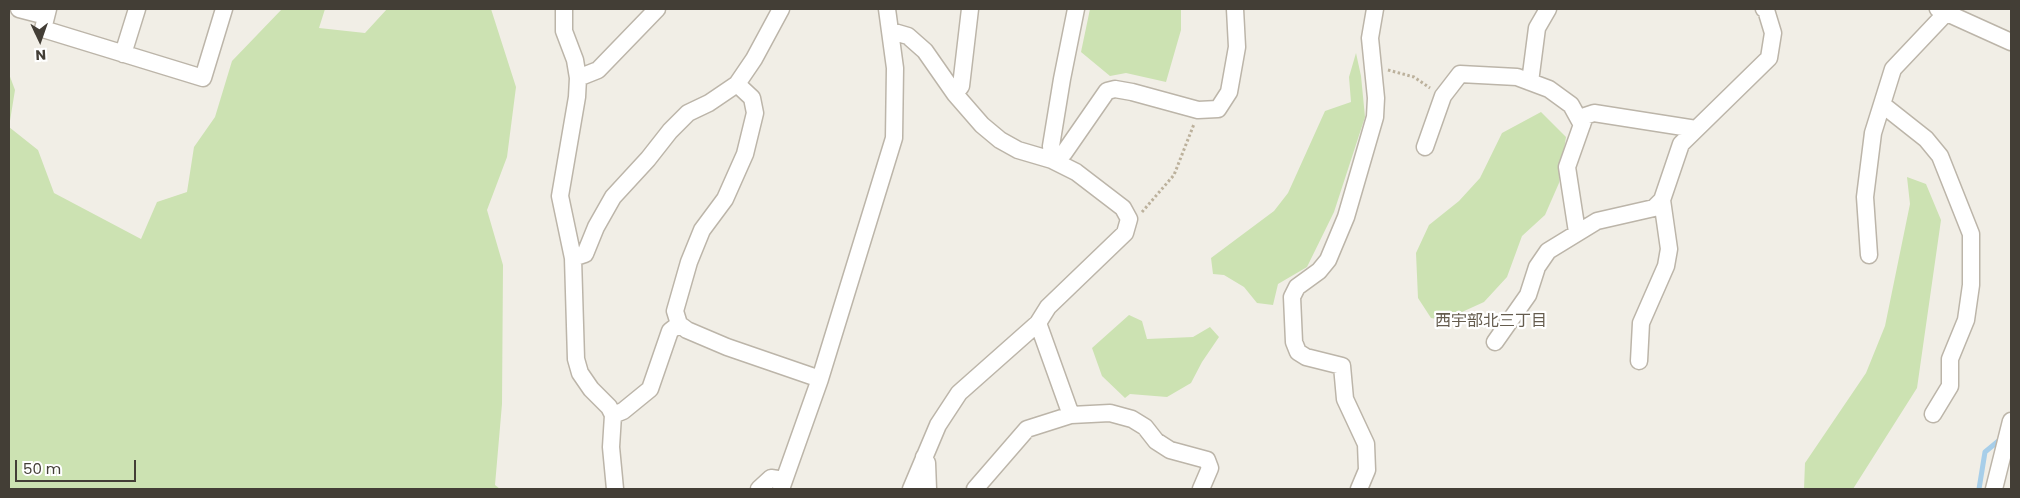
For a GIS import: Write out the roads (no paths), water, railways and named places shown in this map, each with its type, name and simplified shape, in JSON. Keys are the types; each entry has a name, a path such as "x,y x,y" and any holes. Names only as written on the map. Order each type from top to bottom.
{"street":[{"path":"19,9 47,12 43,29 203,78 224,9"},
{"path":"123,54 137,9"},
{"path":"564,9 564,31 578,78 577,97 560,196 574,258 576,359 580,373 591,389 609,407 613,415 611,447 615,489"},
{"path":"578,78 598,70 657,9"},
{"path":"574,258 585,254 596,227 613,197 648,159 670,131 688,113 709,103 737,84 754,60 781,9"},
{"path":"759,489 771,478 783,485 820,380 894,138 896,103 891,31 887,9"},
{"path":"955,94 961,86 970,9"},
{"path":"1052,160 1051,146 1076,9"},
{"path":"1052,160 1064,153 1107,91 1115,89 1132,92 1198,110 1218,109 1229,92 1238,47 1235,9"},
{"path":"1359,489 1367,470 1366,444 1345,399 1342,366 1306,358 1298,352 1294,342 1292,297 1297,287 1319,271 1328,260 1346,217 1375,117 1370,38 1375,9"},
{"path":"1530,82 1537,28 1548,9"},
{"path":"1639,361 1641,323 1666,266 1668,249 1662,200 1681,144 1769,58 1774,33 1764,9"},
{"path":"1869,255 1866,197 1873,133 1893,69 1942,11 2011,42"},
{"path":"891,31 908,36 925,51 955,94 982,125 1000,140 1018,150 1052,160 1084,178 1123,208 1129,219 1125,232 1048,307 1038,323 959,393 938,425 911,489"},
{"path":"1425,147 1443,96 1460,74 1517,77 1549,89 1571,105 1582,125"},
{"path":"737,84 752,98 755,113 745,154 729,190 702,230 689,262 675,311 679,324 687,330 727,347 820,380"},
{"path":"1883,105 1926,140 1940,156 1971,234 1971,285 1966,320 1950,359 1950,386 1933,414"},
{"path":"1577,232 1567,167 1585,116 1594,113 1696,129"},
{"path":"1495,342 1528,295 1537,267 1548,251 1597,221 1654,208 1662,200"},
{"path":"1038,323 1071,415"},
{"path":"613,415 650,390 670,331 679,324"},
{"path":"975,489 1027,429 1071,415 1110,413 1132,419 1145,427 1156,441 1170,450 1207,460 1210,468 1201,489"},
{"path":"1994,489 2011,421"},
{"path":"924,457 927,463 928,489"}],"waterway":[{"path":"1979,489 1985,452 2002,438"}],"district":[{"name":"西宇部北三丁目","path":"1491,322"}]}
